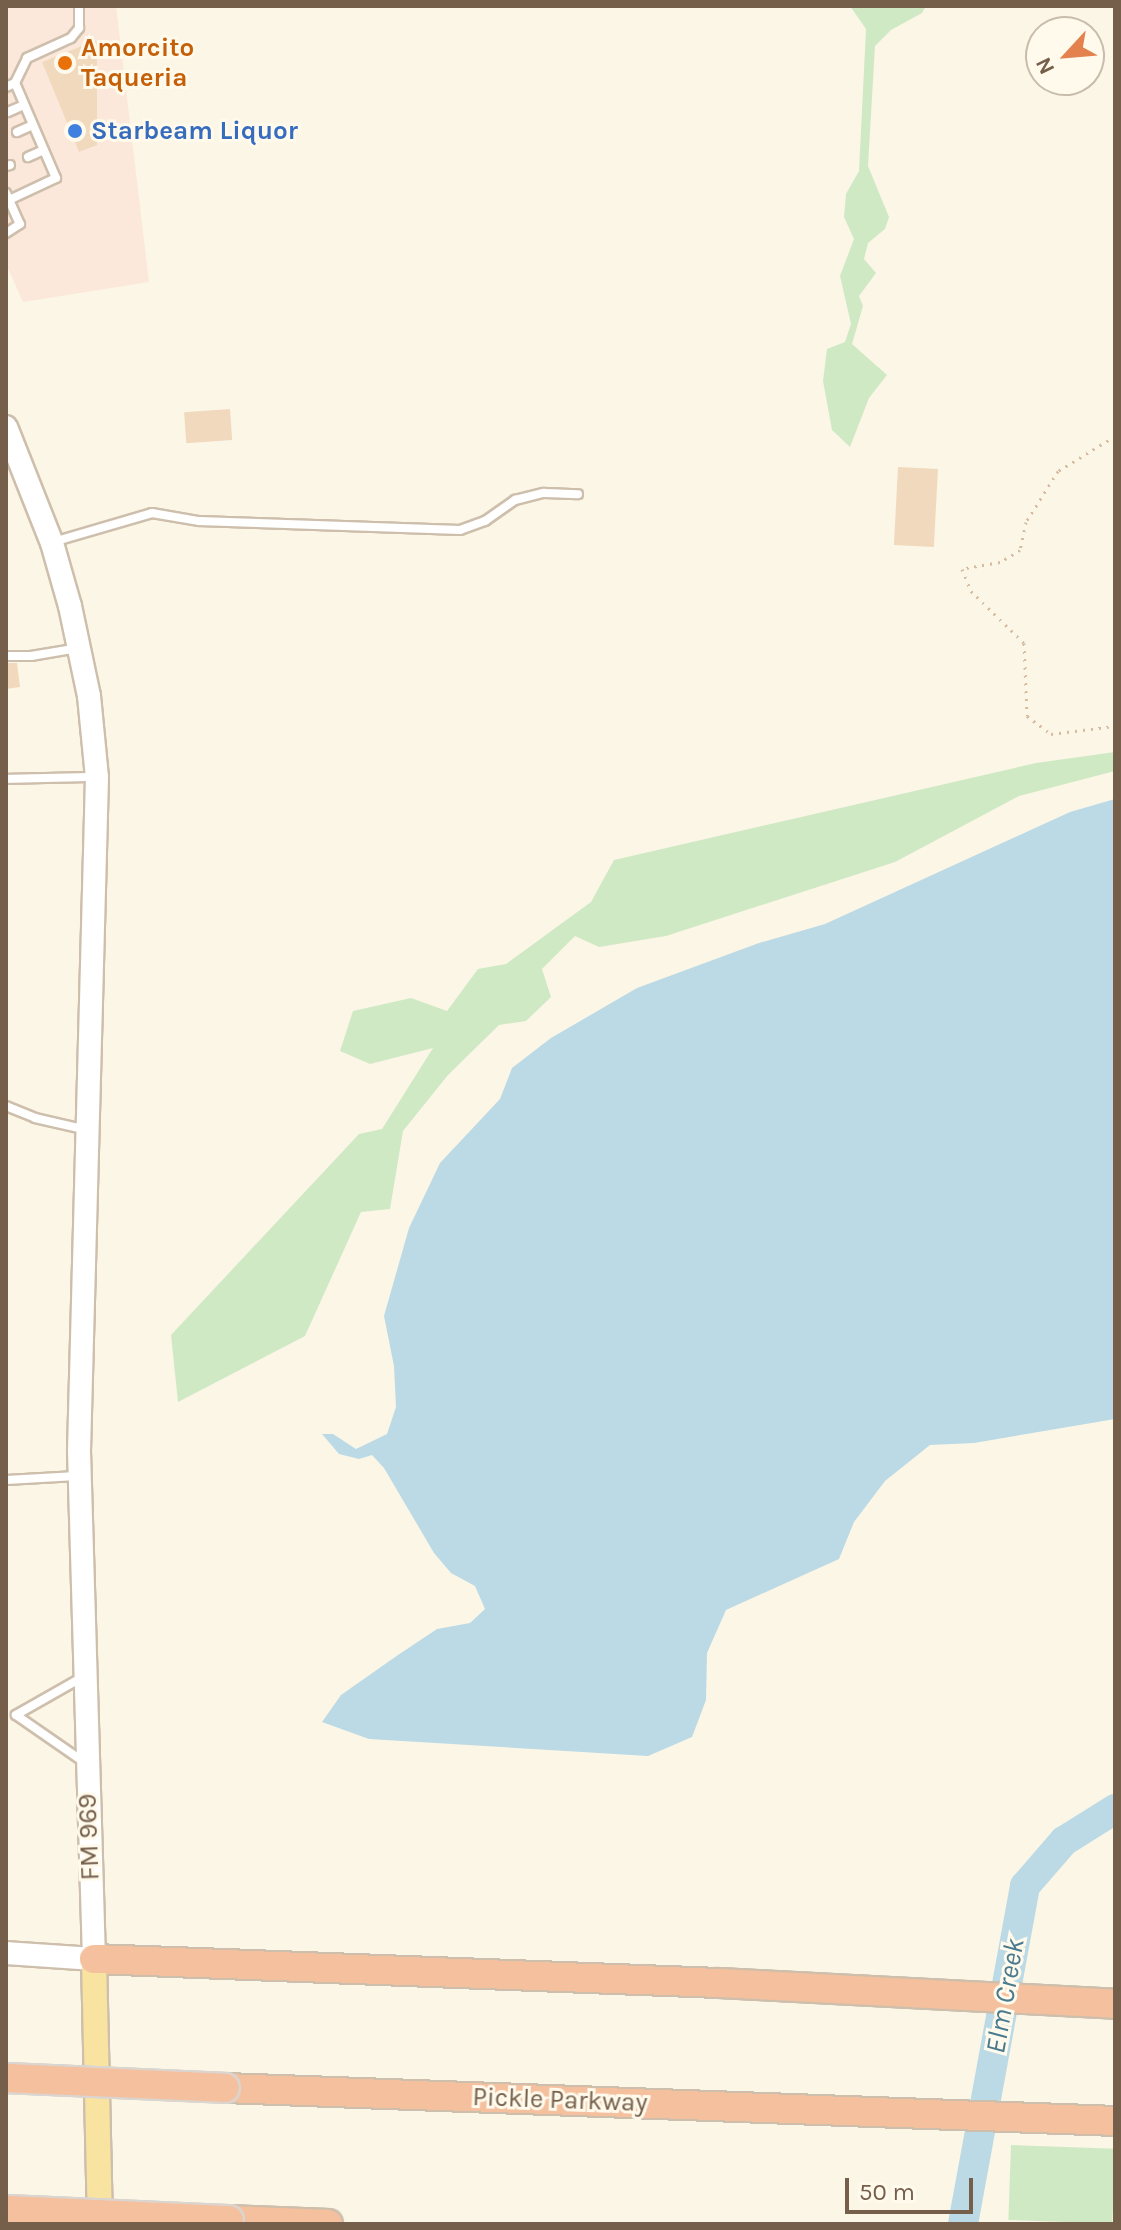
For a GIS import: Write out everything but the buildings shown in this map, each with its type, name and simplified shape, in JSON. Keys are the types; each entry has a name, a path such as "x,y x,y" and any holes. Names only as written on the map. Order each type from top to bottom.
{"highway":[{"path":"94,1959 1115,2004"},
{"name":"Pickle Parkway","path":"6,2078 1115,2121"},
{"path":"6,2210 328,2224"}],"main road":[{"name":"FM 969","path":"6,427 52,543 80,648 89,696 97,777 79,1476 100,2224"},
{"path":"6,1953 94,1959"}],"lane":[{"path":"6,87 15,83 27,58 71,38 79,28 79,6"},
{"path":"6,233 20,224 7,197 56,178 15,83"},
{"path":"8,112 24,105"},
{"path":"17,132 33,125"},
{"path":"28,157 44,150"},
{"path":"52,543 152,513 199,521 460,530 485,521 515,500 544,493 578,494"},
{"path":"6,656 31,656 80,648"},
{"path":"6,779 97,777"},
{"path":"6,1106 35,1118 88,1130"},
{"path":"6,1480 79,1476"},
{"path":"85,1675 11,1715 86,1763"}],"path":[{"path":"1115,436 1058,471 1026,522 1020,550 1000,562 962,569 971,591 1024,643 1027,716 1051,734 1115,726"}],"shaded area":[{"path":"6,6 116,6 149,282 23,302 6,264"}],"green space":[{"path":"850,6 926,6 922,13 891,30 875,46 868,166 889,217 885,229 868,243 864,259 876,273 859,296 863,306 852,344 887,375 869,398 850,447 832,430 823,381 827,349 845,342 851,324 840,276 854,239 844,217 846,194 859,171 866,29"},
{"path":"1115,752 1115,771 1019,796 895,862 666,936 599,947 575,936 542,969 551,997 526,1021 499,1025 448,1075 403,1131 390,1209 361,1212 305,1336 178,1402 171,1335 359,1134 382,1129 433,1048 370,1064 340,1051 353,1011 411,998 447,1011 478,969 506,964 591,902 614,860 1036,763"},
{"path":"1011,2145 1115,2149 1112,2224 1008,2220"}],"water":[{"path":"1115,799 1115,1419 974,1443 930,1445 885,1481 854,1522 839,1559 726,1610 707,1653 706,1700 692,1737 648,1756 369,1739 322,1722 341,1695 398,1655 437,1629 470,1623 485,1609 475,1586 451,1573 434,1553 384,1468 372,1455 359,1459 339,1454 322,1434 333,1434 356,1449 387,1434 396,1407 394,1366 384,1316 409,1228 440,1163 500,1099 512,1068 551,1038 637,988 759,943 825,924 1070,812"}],"waterway":[{"name":"Elm Creek","path":"963,2224 1025,1886 1064,1841 1115,1809"}],"place":[{"name":"Amorcito Taqueria","path":"65,63"},
{"name":"Starbeam Liquor","path":"75,131"}]}
